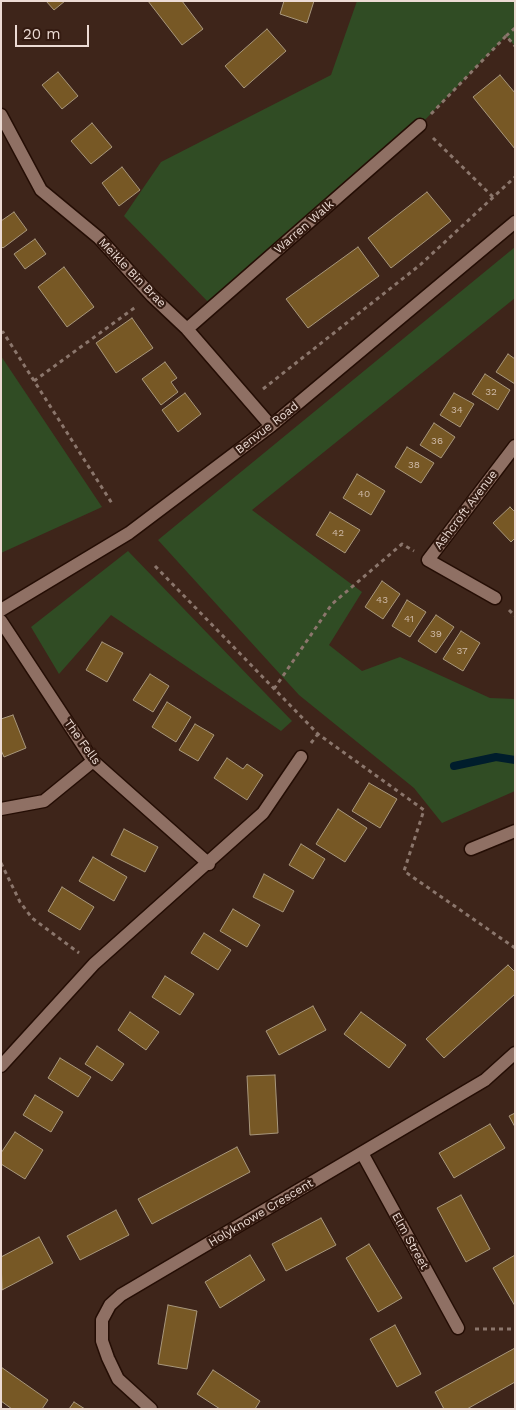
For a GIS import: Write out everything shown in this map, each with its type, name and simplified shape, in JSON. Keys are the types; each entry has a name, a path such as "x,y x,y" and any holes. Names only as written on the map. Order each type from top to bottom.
{"street":[{"name":"Meikle Bin Brae","path":"1,115 41,190 99,238 152,296 188,329 271,426"},
{"name":"Warren Walk","path":"188,329 420,125"},
{"name":"Benvue Road","path":"1,610 129,533 271,426 515,222"},
{"name":"Ashcroft Avenue","path":"495,598 428,560 515,446"},
{"name":"The Fells","path":"1,621 93,761 208,864"},
{"path":"1,1066 94,964 263,814 301,757"},
{"path":"1,809 44,801 93,761"},
{"path":"471,849 515,831"},
{"name":"Holyknowe Crescent","path":"151,1409 118,1379 108,1358 102,1341 102,1320 110,1304 121,1295 485,1080 515,1053"},
{"name":"Elm Street","path":"362,1153 458,1328"}],"path":[{"path":"493,197 420,125 515,28"},
{"path":"506,36 515,46"},
{"path":"248,400 420,265 515,177"},
{"path":"34,381 152,296"},
{"path":"1,333 3,332 114,505"},
{"path":"274,689 332,604 402,544 428,560"},
{"path":"155,566 318,734 424,810 404,871 515,948"},
{"path":"1,863 20,902 32,918 94,964"},
{"path":"458,1328 515,1329"}],"green space":[{"path":"357,1 515,1 515,46 506,36 420,125 213,307 124,216 161,162 331,75"},
{"path":"515,247 515,298 252,510 362,592 329,645 362,671 400,657 490,698 515,699 515,791 442,823 414,788 299,695 158,540"},
{"path":"1,356 102,507 1,553"},
{"path":"128,551 292,721 281,731 111,615 59,674 31,627"}],"building":[{"path":"46,1 65,1 54,10"},
{"path":"148,1 182,1 203,29 182,45"},
{"path":"284,1 314,1 307,23 280,14"},
{"path":"267,29 286,51 244,88 225,66"},
{"path":"58,72 78,96 62,109 42,85"},
{"path":"500,75 515,93 515,149 473,97"},
{"path":"92,123 112,147 91,164 71,141"},
{"path":"122,167 140,190 119,206 102,183"},
{"path":"427,192 451,221 391,268 368,238"},
{"path":"14,212 27,230 3,248 1,246 1,221"},
{"path":"35,239 46,254 25,269 14,254"},
{"path":"358,247 379,276 308,328 286,299"},
{"path":"64,267 94,307 67,327 38,287"},
{"path":"132,318 153,348 116,373 96,343"},
{"path":"508,354 515,359 515,384 496,372"},
{"path":"165,362 177,378 171,382 178,392 161,405 142,379"},
{"path":"485,374 510,390 498,410 472,394"},
{"path":"185,393 201,414 178,432 162,410"},
{"path":"454,393 474,404 460,427 440,415"},
{"path":"434,423 455,437 441,458 420,445"},
{"path":"407,447 434,463 421,483 395,467"},
{"path":"357,474 385,491 371,515 343,498"},
{"path":"510,507 515,512 515,538 511,542 493,523"},
{"path":"330,512 360,530 345,553 316,535"},
{"path":"382,581 400,594 383,619 365,607"},
{"path":"407,600 426,612 410,637 392,626"},
{"path":"436,615 454,627 436,653 418,641"},
{"path":"461,631 480,643 463,671 443,659"},
{"path":"102,642 123,653 107,682 86,670"},
{"path":"150,674 169,686 153,712 133,700"},
{"path":"167,702 191,717 176,742 152,727"},
{"path":"13,715 26,748 4,757 1,750 1,719"},
{"path":"195,724 214,735 198,761 179,750"},
{"path":"227,758 243,769 247,764 263,775 247,800 214,778"},
{"path":"369,783 397,799 380,828 352,811"},
{"path":"338,809 367,828 345,862 316,844"},
{"path":"124,829 158,847 145,872 111,855"},
{"path":"301,844 325,859 313,879 289,865"},
{"path":"93,857 127,877 114,901 79,881"},
{"path":"264,874 294,891 283,912 253,897"},
{"path":"62,887 94,907 80,930 48,911"},
{"path":"233,909 260,925 247,947 220,931"},
{"path":"204,933 231,950 218,970 191,953"},
{"path":"508,965 515,972 515,994 444,1058 426,1039"},
{"path":"165,976 194,994 180,1015 152,997"},
{"path":"313,1006 326,1030 279,1055 266,1031"},
{"path":"130,1012 159,1032 146,1050 118,1030"},
{"path":"361,1012 406,1045 389,1068 344,1034"},
{"path":"97,1046 124,1064 112,1081 85,1064"},
{"path":"60,1058 91,1077 78,1097 48,1078"},
{"path":"275,1075 278,1133 250,1135 247,1076"},
{"path":"35,1095 63,1112 51,1132 23,1115"},
{"path":"515,1113 515,1127 509,1116"},
{"path":"490,1124 505,1148 454,1178 439,1153"},
{"path":"15,1132 43,1150 25,1179 1,1164 1,1153"},
{"path":"237,1147 250,1172 152,1224 138,1199"},
{"path":"461,1195 490,1249 466,1262 437,1208"},
{"path":"116,1210 129,1235 80,1260 67,1236"},
{"path":"321,1218 336,1245 286,1271 272,1244"},
{"path":"39,1237 53,1263 2,1290 1,1257"},
{"path":"369,1244 402,1298 378,1312 346,1258"},
{"path":"250,1255 265,1280 220,1308 205,1282"},
{"path":"515,1255 515,1306 493,1268"},
{"path":"168,1305 197,1311 187,1369 158,1364"},
{"path":"395,1325 421,1374 397,1387 370,1339"},
{"path":"515,1348 515,1382 467,1409 444,1409 435,1392"},
{"path":"1,1367 48,1400 42,1409 12,1409 1,1401"},
{"path":"213,1370 260,1401 255,1409 220,1409 197,1394"},
{"path":"74,1402 85,1409 69,1409"}],"waterway":[{"path":"454,766 496,757 515,760"}]}
